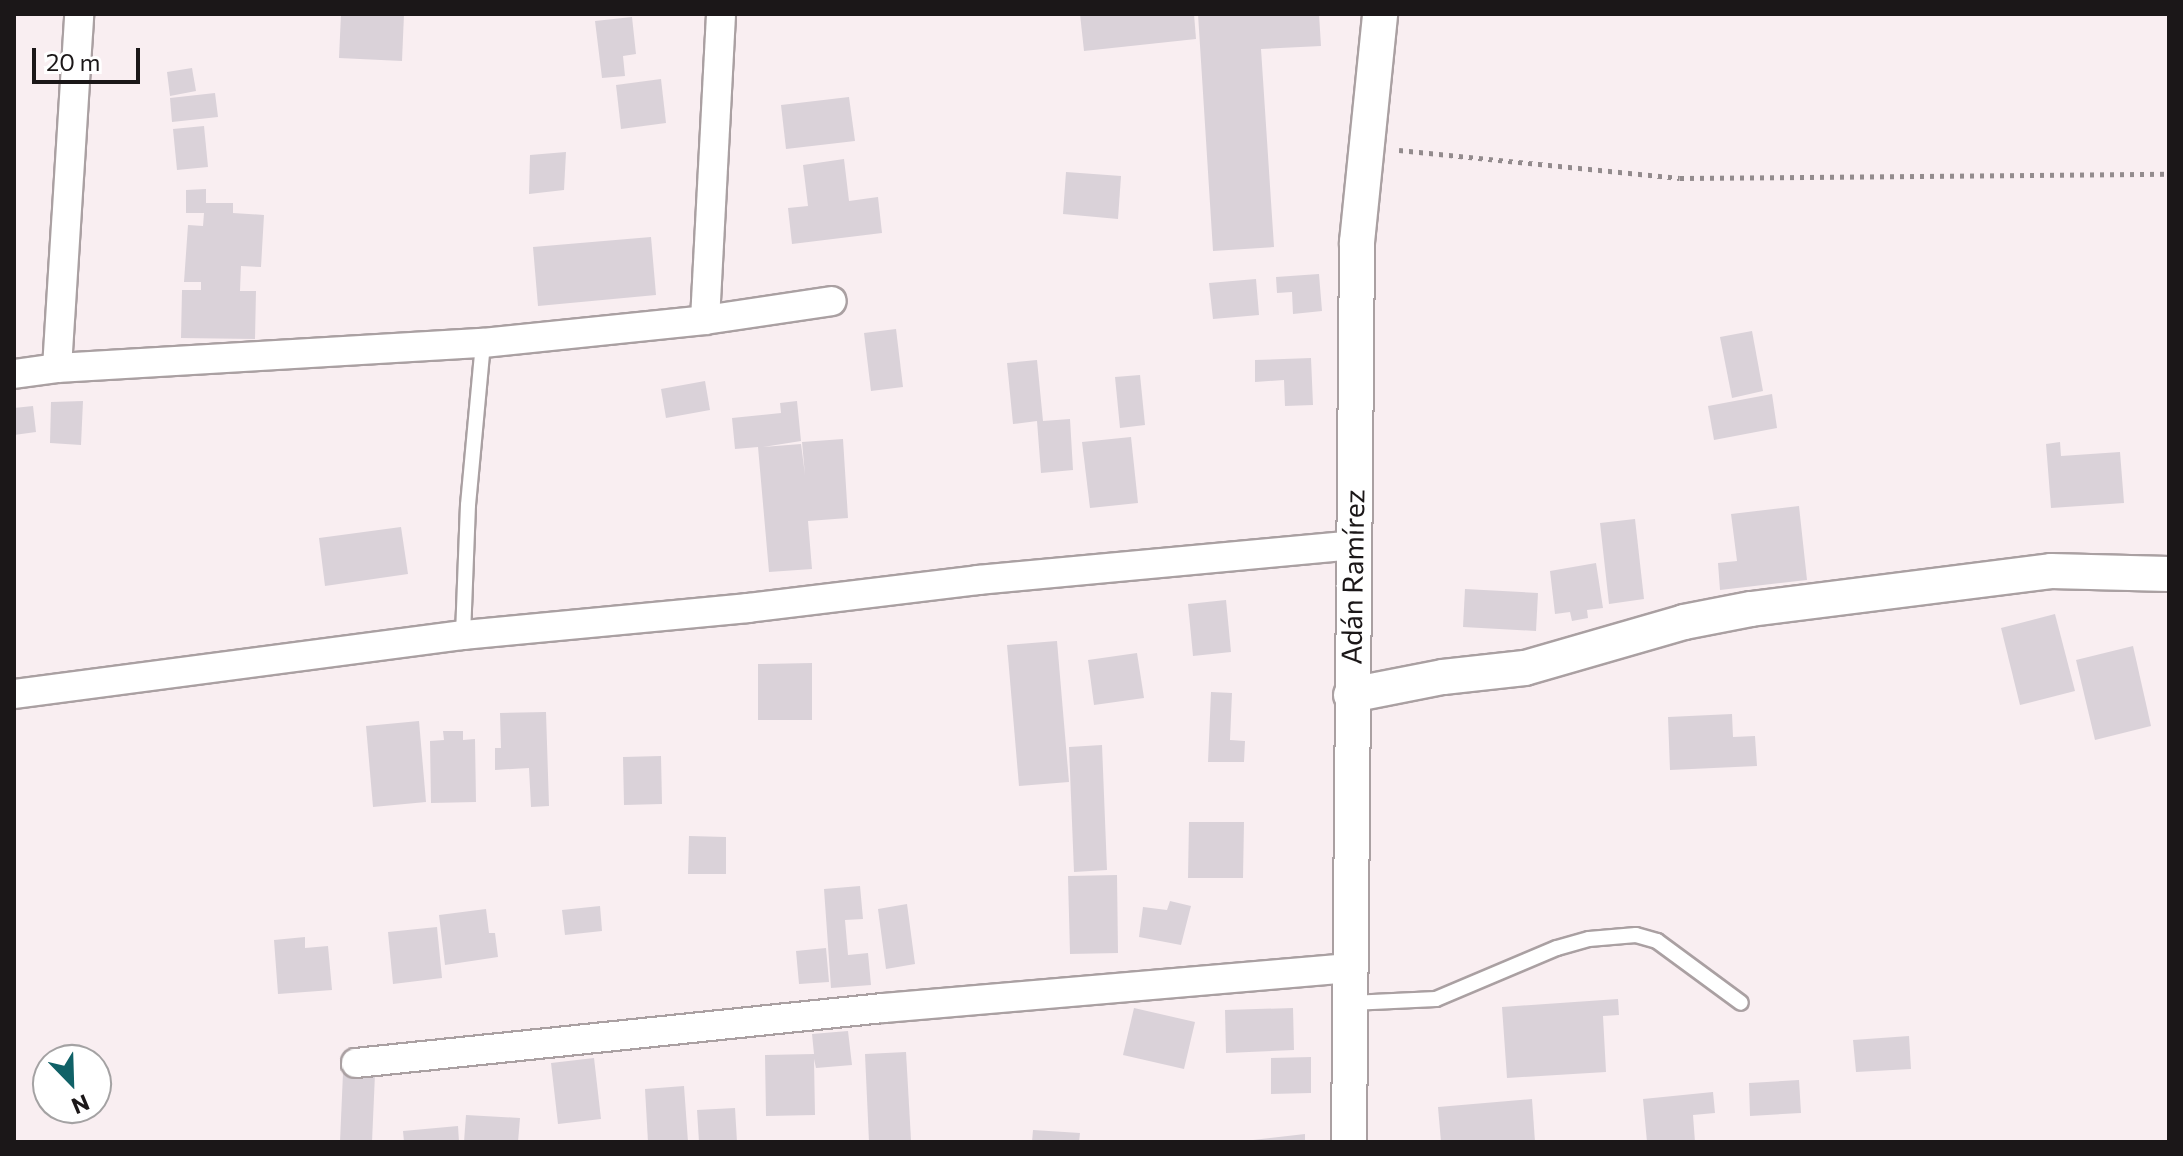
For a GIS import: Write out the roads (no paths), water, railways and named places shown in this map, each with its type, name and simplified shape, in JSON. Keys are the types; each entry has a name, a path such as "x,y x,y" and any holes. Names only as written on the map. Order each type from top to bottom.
{"street":[{"path":"57,368 79,14"},
{"path":"705,320 721,14"},
{"name":"Adán Ramírez","path":"1349,1142 1357,242 1380,14"},
{"path":"14,374 57,368 483,343 705,320 832,301"},
{"path":"14,694 463,635 748,608 994,578 1353,545"},
{"path":"1351,695 1443,677 1525,668 1684,622 1751,609 2051,571 2169,574"},
{"path":"356,1063 883,1008 1350,968"}],"lane":[{"path":"463,635 468,505 483,343"},
{"path":"1351,1003 1436,999 1557,948 1589,939 1636,935 1657,941 1741,1003"}]}
